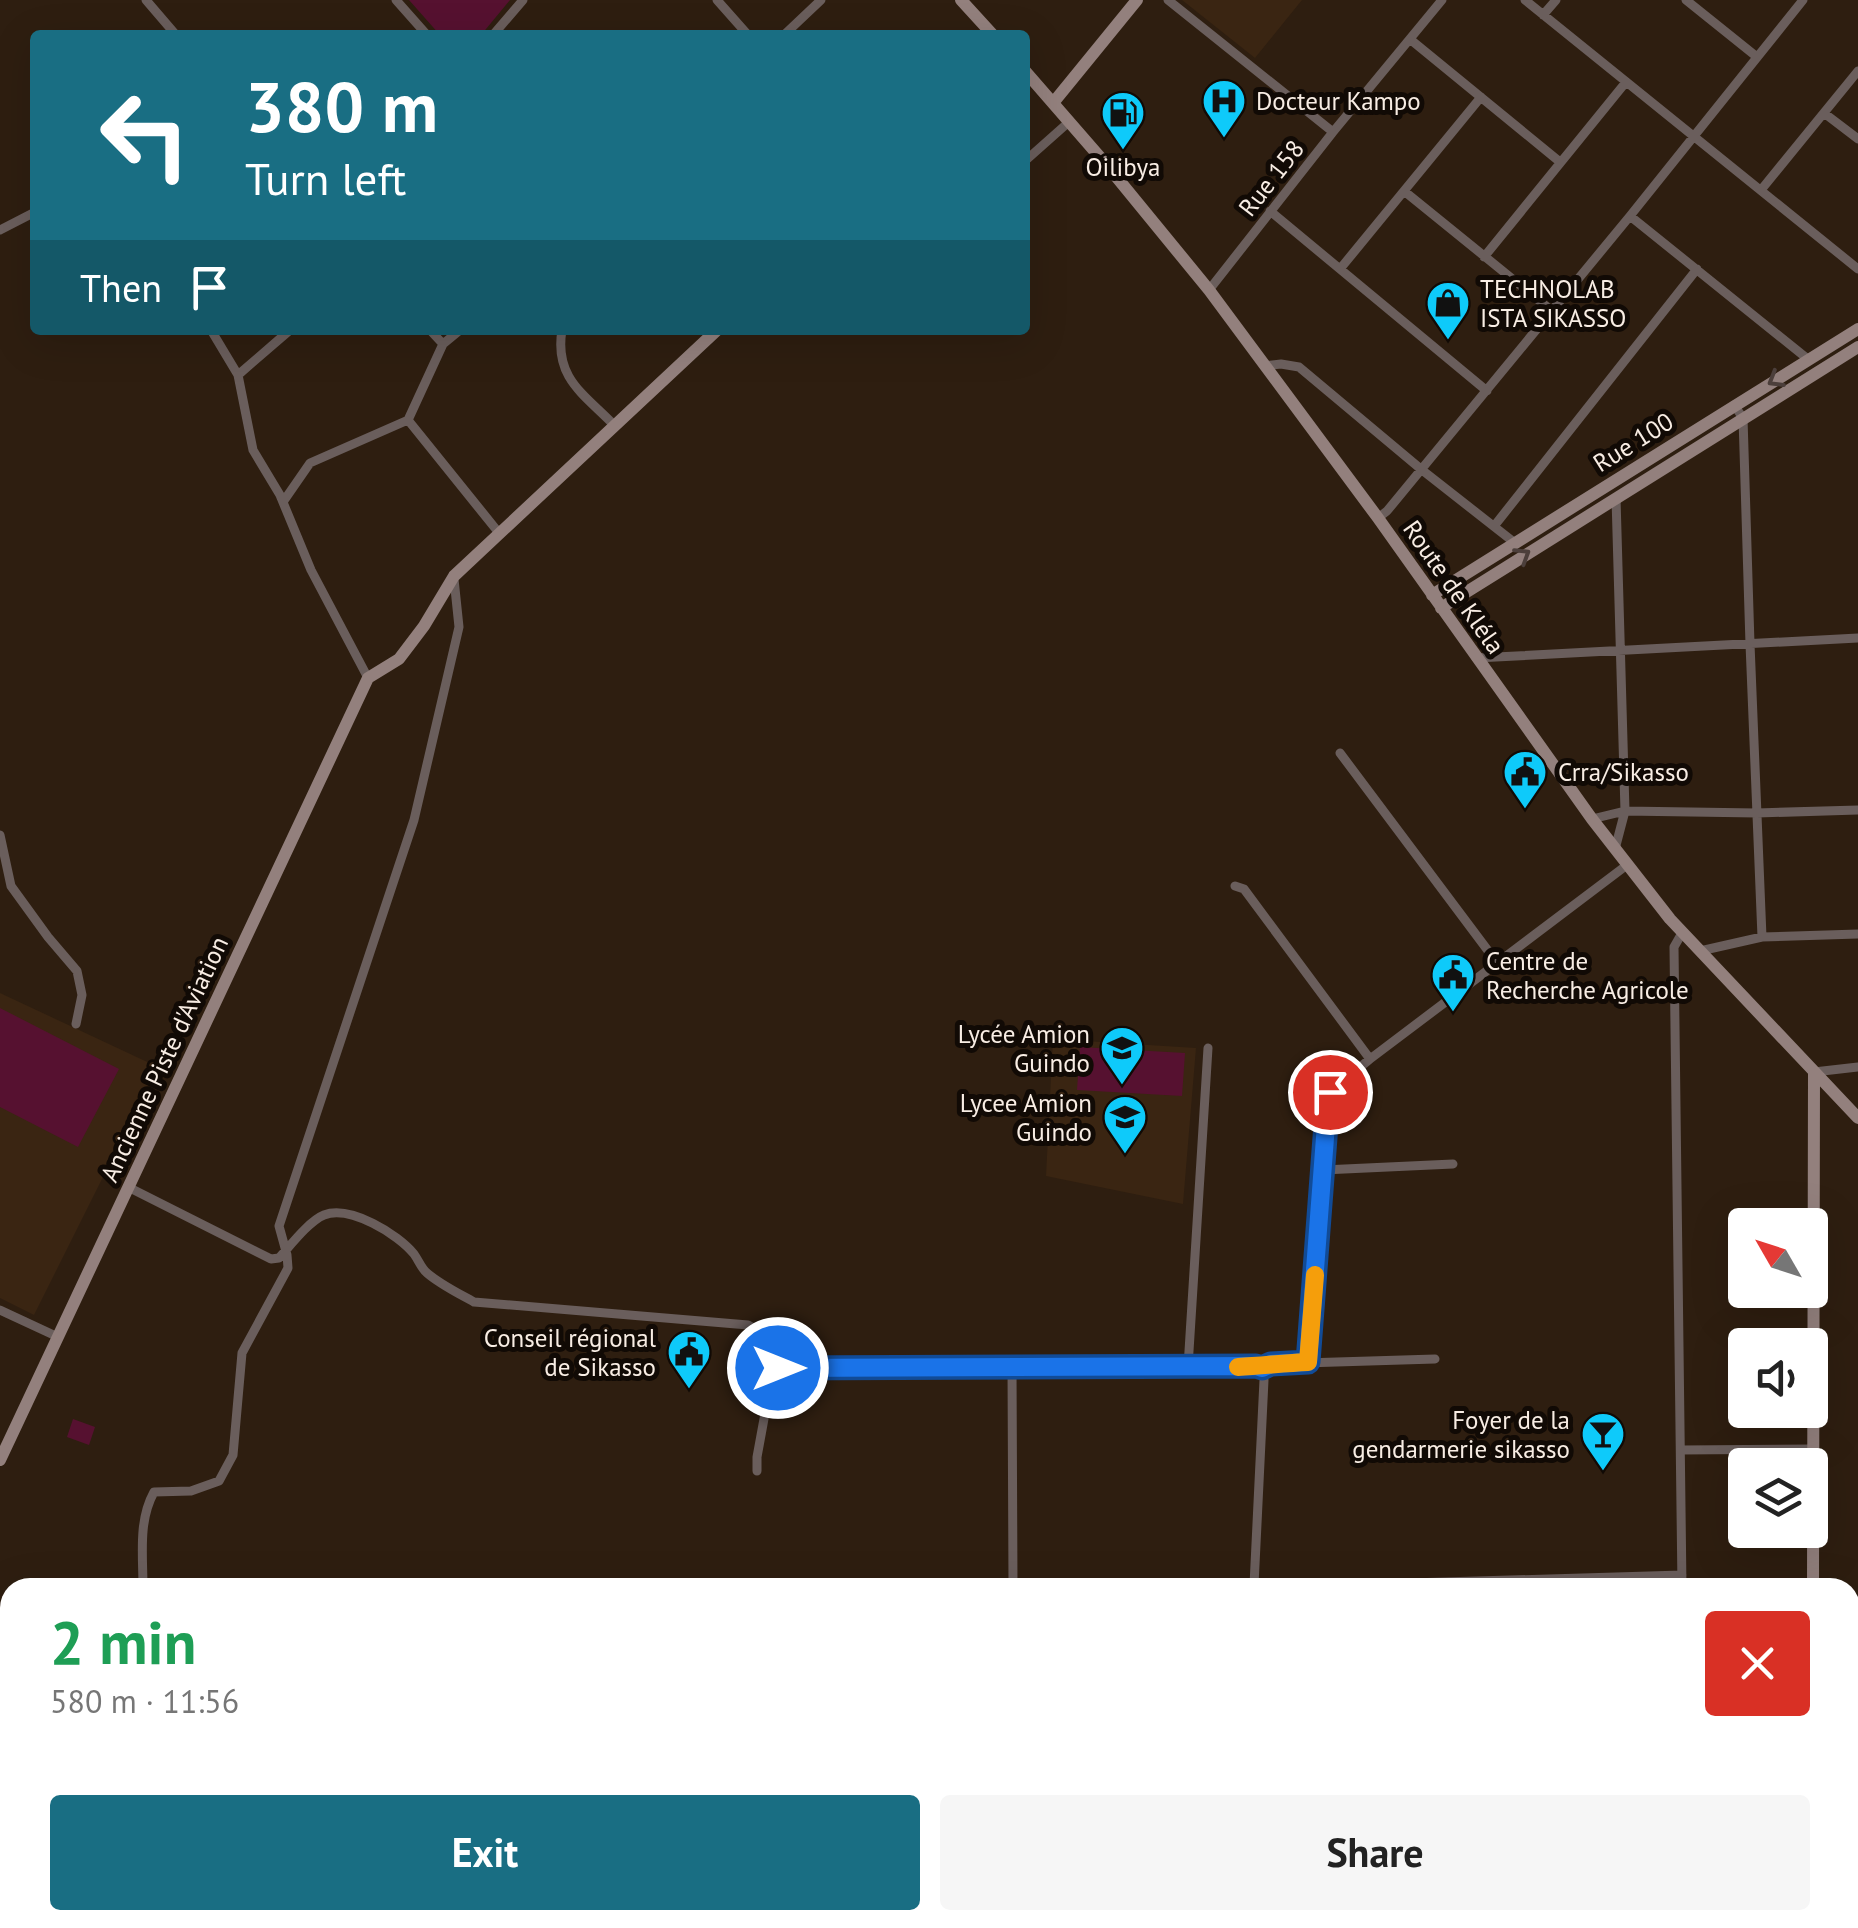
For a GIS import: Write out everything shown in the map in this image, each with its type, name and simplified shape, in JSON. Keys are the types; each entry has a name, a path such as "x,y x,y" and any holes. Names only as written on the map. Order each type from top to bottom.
{"street":[{"path":"146,0 172,30"},
{"path":"396,0 423,30"},
{"path":"497,30 523,0"},
{"path":"718,0 744,30"},
{"path":"789,30 821,0"},
{"path":"961,0 988,30"},
{"path":"1054,103 1137,0"},
{"path":"1168,0 1333,132"},
{"name":"Rue 158","path":"1209,290 1442,0"},
{"path":"1525,0 1858,269"},
{"path":"1543,15 1556,0"},
{"path":"1378,518 1422,470 1804,0"},
{"path":"1689,1 1757,57"},
{"path":"1410,40 1560,162"},
{"path":"1762,190 1858,71"},
{"name":"Route de Kléla","path":"1030,77 1209,290 1615,849 1682,932 1858,1118"},
{"path":"1484,256 1626,82"},
{"path":"1340,269 1481,97"},
{"path":"1824,113 1858,140"},
{"path":"1030,157 1070,121"},
{"path":"1404,191 1552,311"},
{"path":"1270,211 1487,390"},
{"path":"0,230 30,215"},
{"path":"1630,216 1809,360"},
{"path":"1495,525 1697,269"},
{"name":"Rue 100","path":"1436,601 1515,543 1858,329"},
{"path":"215,335 238,376 253,450 283,502 311,570 368,678 398,659 424,626 454,576 712,335"},
{"path":"238,376 284,335"},
{"path":"435,335 443,344"},
{"path":"283,502 310,463 408,420 443,344 454,335"},
{"path":"561,335 559,351 567,376 614,426"},
{"path":"1436,601 1858,347"},
{"path":"1264,366 1299,367 1515,543"},
{"path":"1734,405 1743,418 1762,937"},
{"path":"408,420 499,534"},
{"path":"1615,849 1624,812 1616,496"},
{"path":"143,1578 143,1523 154,1492 191,1491 219,1480 233,1455 242,1352 288,1268 278,1226 414,820 458,627 454,576"},
{"path":"1476,658 1858,638"},
{"name":"Ancienne Piste d'Aviation","path":"0,1460 368,678"},
{"path":"1340,753 1498,964"},
{"path":"1592,818 1624,812 1858,810"},
{"path":"0,834 11,886 48,938 77,970 82,995 76,1024"},
{"path":"1308,1362 1330,1092 1628,865"},
{"path":"0,891 8,874"},
{"path":"1235,886 1244,889 1370,1059"},
{"path":"1554,1578 1682,1575 1674,946 1682,932"},
{"path":"1700,951 1762,937 1858,934"},
{"path":"1188,1367 1208,1048"},
{"path":"1812,1448 1814,1072 1858,1067"},
{"path":"1322,1170 1453,1164"},
{"path":"128,1188 271,1259 279,1258 306,1228 326,1214 347,1215 378,1224 413,1252 424,1270 474,1302 748,1325 766,1335 778,1368 768,1397 756,1471"},
{"path":"0,1310 58,1337"},
{"path":"778,1368 1262,1368 1308,1362 1435,1359"},
{"path":"1012,1367 1013,1578"},
{"path":"1254,1578 1262,1368"},
{"path":"1681,1450 1728,1450"},
{"path":"1813,1548 1813,1578"}],"shaded area":[{"path":"409,0 510,0 485,30 436,30"},
{"path":"1182,0 1302,0 1255,58"},
{"path":"0,993 158,1067 34,1315 0,1298"},
{"path":"0,1008 119,1069 78,1147 0,1107"},
{"name":"Lycée Amion Guindo","path":"1053,1039 1196,1048 1183,1204 1046,1176"},
{"path":"1080,1047 1185,1053 1182,1096 1077,1090"},
{"path":"73,1419 95,1427 89,1445 67,1437"}],"slow traffic":[{"path":"1238,1367 1308,1362 1315,1275"}],"place":[{"name":"Docteur Kampo","path":"1224,139"},
{"name":"Oilibya","path":"1123,151"},
{"name":"TECHNOLAB ISTA SIKASSO","path":"1448,341"},
{"name":"Crra/Sikasso","path":"1525,810"},
{"name":"Centre de Recherche Agricole","path":"1453,1013"},
{"name":"Lycée Amion Guindo","path":"1122,1086"},
{"name":"Lycee Amion Guindo","path":"1125,1155"},
{"name":"Conseil régional de Sikasso","path":"689,1390"},
{"name":"Foyer de la gendarmerie sikasso","path":"1603,1472"}],"route":[{"path":"778,1368 1262,1368 1266,1364 1308,1362 1330,1092"}]}
